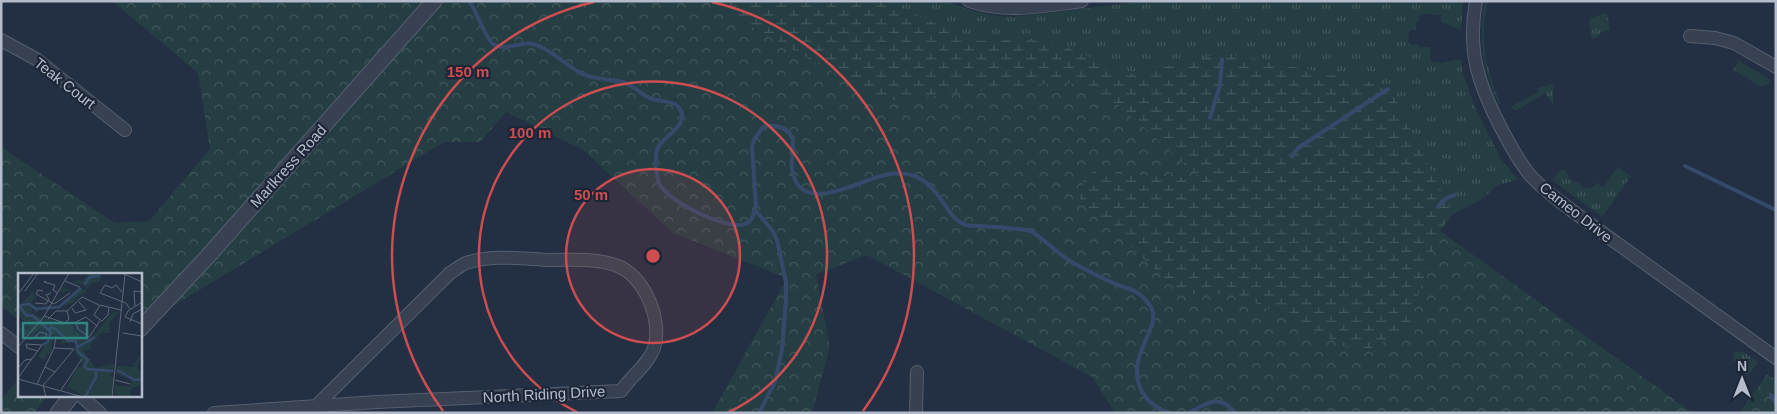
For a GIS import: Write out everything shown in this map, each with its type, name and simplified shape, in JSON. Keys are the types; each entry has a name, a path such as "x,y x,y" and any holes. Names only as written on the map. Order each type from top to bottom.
{"street":[{"name":"Marlkress Road","path":"141,328 209,255 434,1"},
{"path":"968,1 989,7 1010,9 1082,1"},
{"name":"Cameo Drive","path":"1476,1 1473,43 1478,78 1486,100 1508,143 1526,171 1553,197 1597,230 1776,358"},
{"path":"1690,36 1714,38 1734,43 1776,67"},
{"name":"Teak Court","path":"1,40 36,59 125,130"},
{"name":"North Riding Drive","path":"214,413 621,390 649,358 654,347 656,328 652,306 642,286 616,265 592,261 492,258 466,263 450,273 316,406"},
{"path":"1,333 18,346"},
{"path":"916,413 917,372"},
{"path":"58,413 71,396"},
{"path":"81,396 100,413"}],"green space":[{"path":"112,1 706,1 884,101 1066,82 1119,105 1201,178 1084,173 1182,294 1237,294 1361,354 1407,328 1440,231 1693,413 1115,413 1092,377 867,255 816,274 830,347 812,413 712,413 787,278 673,233 583,150 506,112 480,142 444,142 141,325 141,273 18,273 18,319 1,306 1,147 115,223 149,221 210,149 198,73"},
{"path":"706,1 880,1 982,41 1044,38 1130,74 1226,53 1389,86 1453,214 1440,231 1407,328 1361,354 1237,294 1182,294 1080,200 1084,173 1201,178 1119,105 1066,82 884,101"},
{"path":"880,1 946,1 970,10 991,15 1013,17 1145,1 1461,1 1463,2 1461,30 1441,22 1441,15 1419,15 1419,21 1416,22 1416,30 1409,32 1408,41 1411,45 1418,44 1419,47 1430,47 1431,62 1441,63 1461,59 1462,71 1475,107 1501,159 1518,180 1497,185 1484,198 1453,214 1389,86 1226,53 1130,74 1044,38 982,41"},
{"path":"1485,1 1488,1 1484,28 1485,54 1491,79 1501,104 1499,104 1493,91 1483,54 1482,28"},
{"path":"1607,13 1610,30 1601,32 1599,37 1592,39 1589,24 1590,18"},
{"path":"472,48 489,61 473,84 455,72"},
{"path":"1739,61 1770,79 1769,83 1765,86 1758,86 1733,70"},
{"path":"1553,84 1553,105 1545,93 1517,110 1510,107 1538,92 1537,88"},
{"path":"1618,167 1631,176 1602,217 1552,180 1561,170 1566,170 1570,180 1579,183 1584,188 1590,188 1597,183 1603,187"},
{"path":"1736,351 1740,353 1742,351 1758,362 1746,376 1742,365 1734,361 1733,354"},
{"path":"1767,375 1776,379 1776,413 1739,413"},
{"path":"18,379 18,396 47,396 34,413 1,413 1,400"}],"waterway":[{"path":"469,1 487,37 493,44 502,47 533,44 547,50 585,75 623,82 648,97 678,106 682,115 681,121 657,150 658,180 662,188 670,196 696,212 724,223 736,225 748,223 754,214 756,206 752,148 754,140 763,127 777,126 788,132 793,139 792,170 798,185 806,191 815,194 826,193 838,191 885,175 901,173 911,175 929,185 953,216 966,225 1031,231 1071,261 1136,292 1147,302 1153,314 1152,324 1142,349 1137,370 1140,388 1151,403 1170,413"},
{"path":"1210,118 1220,85 1222,59"},
{"path":"1292,157 1298,148 1388,89"},
{"path":"1685,166 1776,210"},
{"path":"1438,207 1445,199 1455,195"},
{"path":"755,210 772,230 777,240 786,282 782,349 775,382 759,413"},
{"path":"1771,395 1776,403"},
{"path":"1189,413 1213,402 1224,403 1235,413"}]}
